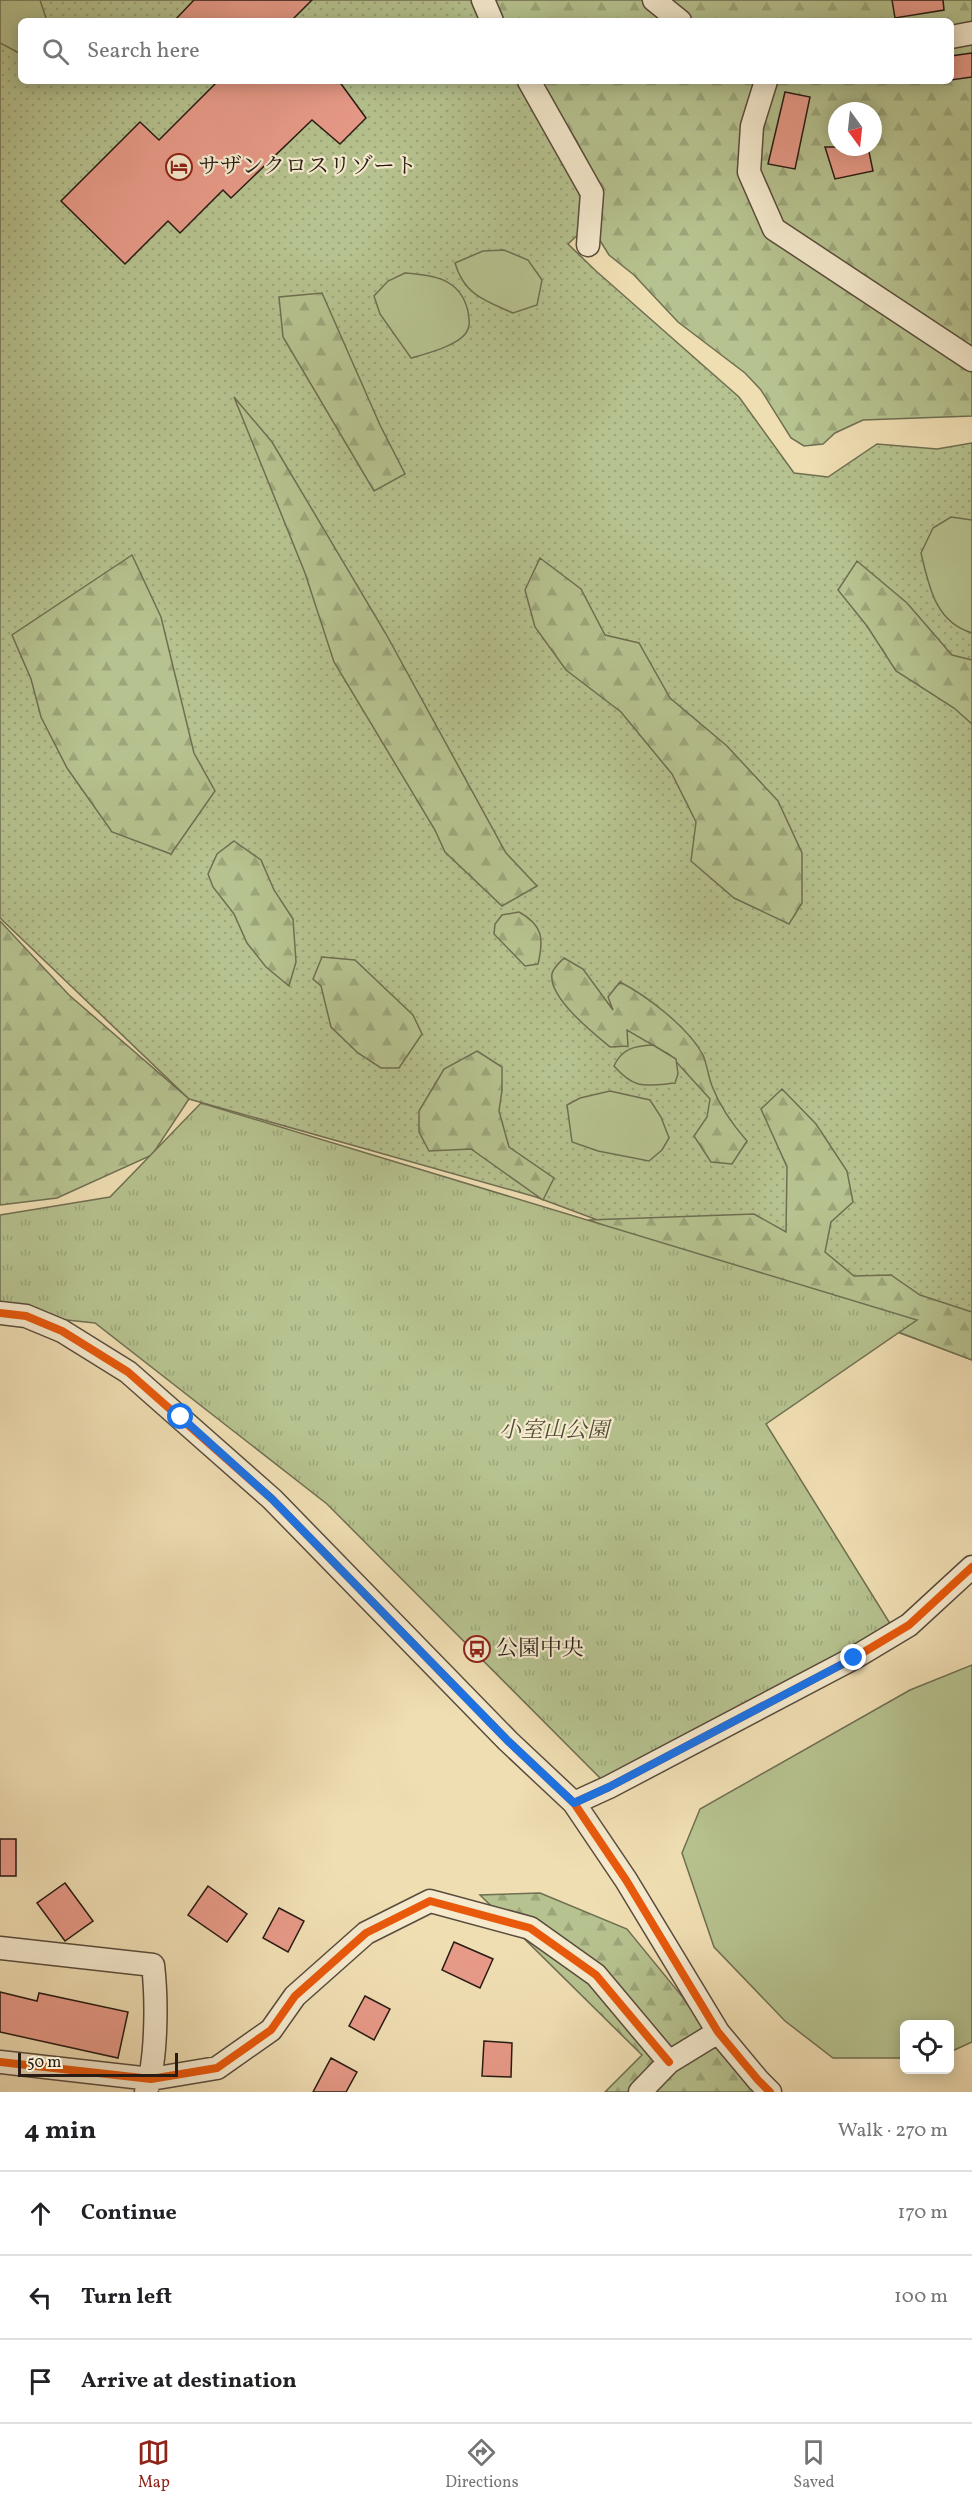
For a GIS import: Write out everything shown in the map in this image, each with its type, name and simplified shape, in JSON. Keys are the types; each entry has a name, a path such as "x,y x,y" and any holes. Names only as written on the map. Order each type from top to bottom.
{"street":[{"path":"483,0 491,18"},
{"path":"654,0 676,18"},
{"path":"954,36 972,33"},
{"path":"531,84 592,193 588,245"},
{"path":"765,84 752,126 749,172 774,229 972,360"},
{"path":"0,1313 26,1316 62,1331 128,1372 154,1394 272,1499 508,1741 574,1803 626,1880 718,2032 770,2092"},
{"path":"574,1803 619,1782 854,1658 909,1625 972,1567"},
{"path":"0,2062 148,2086 217,2068 271,2030 295,1996 366,1933 430,1901 530,1928 596,1975 669,2062"},
{"path":"0,1948 153,1965 155,1984 148,2086"},
{"path":"640,2092 669,2062 718,2032"}],"green space":[{"path":"0,0 505,0 514,18 18,18 18,84 548,84 602,189 600,214 568,244 739,397 794,473 828,477 877,444 937,449 972,443 972,1360 536,1197 189,1099 0,918"},
{"path":"0,0 40,0 46,18 18,18 18,52 0,43"},
{"path":"487,0 972,0 972,416 863,420 835,433 823,444 804,446 791,438 761,390 745,373 678,322 634,275 609,255 599,239 602,189 576,140 540,84 954,84 954,18 497,18"},
{"path":"504,250 528,260 542,280 537,305 513,313 477,295 464,283 455,263 483,251"},
{"path":"405,273 444,280 459,291 468,311 469,320 468,330 462,338 440,349 411,358 380,314 374,296 388,281"},
{"path":"322,293 380,425 405,474 374,491 283,337 279,297"},
{"path":"234,397 272,442 386,634 506,853 537,886 502,906 445,852 435,830 334,662 305,573"},
{"path":"951,517 972,520 972,633 960,628 942,612 931,590 921,553 933,528"},
{"path":"132,555 161,617 194,753 215,791 171,854 112,832 67,768 41,717 31,679 12,635"},
{"path":"540,558 581,589 605,635 639,643 670,698 727,746 778,801 802,853 802,903 789,924 734,898 691,861 696,822 672,774 621,712 566,670 535,627 525,590"},
{"path":"857,561 907,603 952,655 972,660 972,724 954,708 896,671 867,626 838,590"},
{"path":"234,841 261,860 274,890 293,919 296,962 289,986 266,967 247,943 234,914 213,887 208,874 217,854"},
{"path":"519,912 533,922 540,934 541,947 538,964 525,966 494,934 495,924 502,915"},
{"path":"0,921 69,995 189,1099 152,1155 57,1198 0,1205"},
{"path":"322,957 355,960 413,1015 422,1034 399,1068 381,1068 358,1053 331,1027 321,986 313,979"},
{"path":"564,958 583,969 613,1010 608,997 620,982 666,1013 688,1034 703,1055 719,1101 731,1122 747,1141 732,1164 711,1162 694,1136 707,1117 710,1099 670,1055 627,1030 628,1046 610,1047 564,1004 553,983 552,974"},
{"path":"653,1045 676,1059 678,1074 675,1083 641,1085 628,1079 614,1066 621,1055 630,1049"},
{"path":"477,1051 502,1067 499,1111 509,1147 554,1178 543,1200 471,1149 429,1151 419,1132 419,1111 444,1069"},
{"path":"782,1089 816,1124 847,1171 853,1202 831,1222 825,1252 854,1276 891,1275 920,1295 972,1312 972,1360 785,1289 588,1220 754,1214 786,1232 787,1167 761,1109"},
{"path":"610,1091 650,1100 661,1117 669,1138 662,1150 649,1161 598,1151 572,1142 567,1105 580,1098"},
{"name":"小室山公園","path":"201,1103 917,1320 766,1424 899,1638 609,1787 327,1504 95,1323 0,1313 0,1215 110,1197"},
{"path":"972,1665 972,2042 954,2050 954,2020 900,2020 900,2058 833,2058 785,2021 714,1947 682,1853 700,1809 910,1690"},
{"path":"540,1893 627,1929 760,2092 605,2092 642,2055 480,1895"}],"building":[{"path":"194,0 312,0 294,18 177,18"},
{"path":"892,0 943,0 944,10 895,18"},
{"path":"972,53 972,77 954,80 954,56"},
{"name":"サザンクロスリゾート","path":"215,84 341,84 366,118 340,144 312,120 231,198 223,190 180,233 168,221 125,264 61,201 140,122 159,140"},
{"path":"785,92 810,97 795,169 768,164"},
{"path":"825,147 828,147 828,156 870,156 873,171 835,179"},
{"path":"0,1839 16,1839 16,1876 0,1876"},
{"path":"65,1883 93,1921 65,1941 37,1903"},
{"path":"208,1886 247,1914 227,1942 188,1915"},
{"path":"279,1908 304,1921 288,1952 263,1938"},
{"path":"454,1942 493,1959 480,1988 442,1970"},
{"path":"0,1992 37,2001 39,1993 128,2012 118,2058 0,2032"},
{"path":"365,1996 390,2009 374,2040 349,2026"},
{"path":"484,2041 512,2043 511,2077 482,2076"},
{"path":"331,2058 357,2072 346,2092 313,2092"}],"cycle path":[{"path":"0,1313 26,1316 62,1331 128,1372 272,1499 508,1741 574,1803 626,1880 718,2032 770,2092"},
{"path":"574,1803 609,1787 854,1658 909,1625 972,1567"},
{"path":"0,2062 151,2079 217,2068 271,2030 295,1996 366,1933 430,1901 530,1928 596,1975 669,2062"}],"place":[{"name":"サザンクロスリゾート","path":"179,167"},
{"name":"公園中央","path":"477,1649"}],"route":[{"path":"181,1417 272,1499 508,1741 574,1803 609,1787 854,1658"}]}
